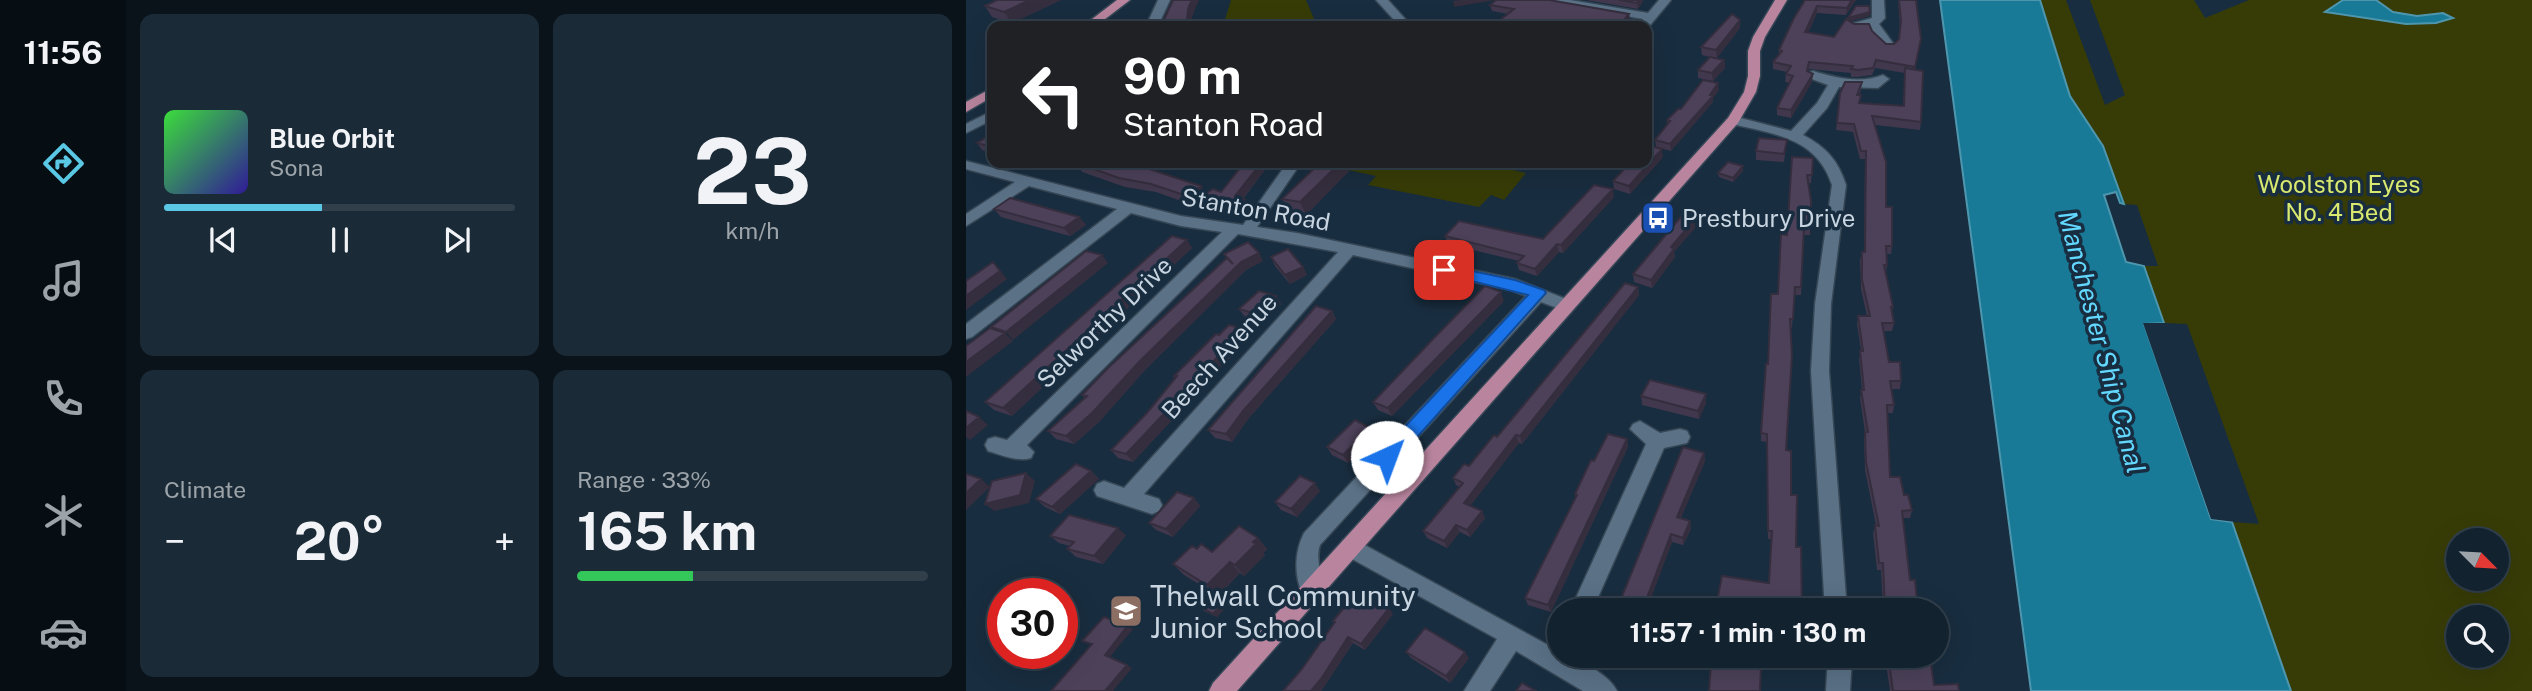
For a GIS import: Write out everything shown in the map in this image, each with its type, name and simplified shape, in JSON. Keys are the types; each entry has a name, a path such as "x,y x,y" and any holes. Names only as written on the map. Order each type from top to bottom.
{"main road":[{"path":"1096,21 1124,0"},
{"path":"1221,691 1733,120 1750,92 1754,76 1754,51 1759,37 1781,0"},
{"path":"966,108 987,95"}],"street":[{"path":"1154,21 1164,0"},
{"path":"1382,0 1401,21"},
{"path":"1550,0 1643,21"},
{"path":"1648,21 1665,0"},
{"path":"1853,25 1873,24 1879,18 1878,0"},
{"path":"1873,24 1889,46"},
{"path":"1813,75 1835,83 1881,85"},
{"path":"1794,136 1822,105 1835,83"},
{"path":"966,129 987,118"},
{"path":"1733,120 1794,136 1824,154 1835,168 1839,185 1823,304 1820,371 1835,598"},
{"name":"Stanton Road","path":"966,165 1128,208 1350,249 1515,285 1568,306"},
{"name":"Selworthy Drive","path":"1009,449 1240,230 1290,168"},
{"path":"966,220 1028,180"},
{"path":"966,333 1128,208"},
{"name":"Beech Avenue","path":"1128,497 1350,249"},
{"path":"1311,589 1306,555 1311,540 1539,293"},
{"path":"1586,598 1648,435 1680,437"},
{"path":"1104,490 1152,505"},
{"path":"1350,547 1547,653"},
{"path":"1476,691 1513,636"},
{"path":"1573,668 1605,691"},
{"path":"1838,691 1841,668"}],"green space":[{"path":"1231,0 1306,0 1315,21 1225,21"},
{"name":"Woolston Eyes No. 4 Bed","path":"2040,0 2066,0 2105,105 2125,95 2090,0 2194,0 2205,18 2249,0 2532,0 2532,691 2291,691 2232,522 2259,524 2187,324 2164,323 2144,266 2158,266 2137,205 2124,204 2103,146 2070,96"},
{"path":"1339,168 1504,168 1526,173 1504,200 1491,195 1479,207 1368,185 1376,176"}],"water":[{"name":"Manchester Ship Canal","path":"1940,0 2040,0 2070,96 2103,146 2124,204 2120,203 2116,192 2104,195 2126,262 2144,266 2164,323 2144,324 2211,519 2232,522 2291,691 2031,691"},
{"path":"2343,0 2376,0 2393,12 2417,16 2443,13 2453,18 2436,23 2406,24 2325,12"}],"pier":[{"path":"2143,323 2168,323 2165,327 2148,327 2213,516 2233,518 2236,522 2211,519"}],"building":[{"path":"997,0 1030,0 1004,12 985,6"},
{"path":"1173,0 1192,0 1187,21 1163,21"},
{"path":"1496,0 1549,0 1629,14 1623,21 1498,21 1514,9 1490,5"},
{"path":"1805,0 1852,0 1847,8 1817,6 1805,32 1834,37 1846,19 1854,24 1869,24 1872,31 1886,44 1894,44 1899,39 1899,0 1916,0 1921,39 1915,67 1876,60 1873,68 1858,70 1851,69 1853,66 1809,62 1807,71 1813,74 1791,110 1777,108 1793,76 1786,74 1791,66 1773,62 1782,51 1779,50"},
{"path":"1856,6 1869,6 1870,12 1848,18"},
{"path":"1732,14 1740,20 1716,50 1701,47"},
{"path":"1710,57 1724,60 1712,73 1698,70"},
{"path":"1905,68 1923,71 1921,122 1872,116 1886,162 1886,207 1892,207 1892,246 1886,246 1887,265 1884,265 1894,323 1882,323 1889,362 1900,362 1901,381 1890,381 1894,405 1887,405 1890,477 1900,477 1904,495 1908,495 1912,510 1902,511 1910,580 1915,580 1917,598 1884,598 1883,563 1879,563 1875,525 1879,526 1866,462 1865,432 1868,432 1861,390 1864,390 1860,351 1863,351 1858,316 1870,316 1862,280 1862,252 1865,252 1866,151 1861,151 1854,124 1837,123 1840,93 1845,82 1862,82 1857,95 1861,95 1859,103 1904,106"},
{"path":"1703,80 1718,83 1710,95 1713,96 1670,144 1655,140 1670,121 1667,120 1681,109"},
{"path":"987,137 987,146 977,143"},
{"path":"1759,138 1787,140 1784,154 1756,151"},
{"path":"1652,146 1662,149 1652,160"},
{"path":"1792,157 1813,158 1812,175 1807,175 1811,201 1810,227 1804,227 1801,287 1795,287 1793,319 1790,319 1792,355 1786,450 1791,451 1791,495 1797,495 1796,547 1801,547 1802,598 1718,598 1722,576 1769,583 1772,531 1768,531 1767,434 1761,433 1771,294 1778,294 1781,234 1787,235"},
{"path":"1728,162 1743,166 1733,178 1718,173"},
{"path":"1091,168 1146,168 1201,186 1187,196 1151,184 1119,178"},
{"path":"1240,168 1257,168 1235,196 1245,200 1231,210 1198,199 1213,189 1221,192"},
{"path":"1315,168 1335,168 1300,202 1282,199"},
{"path":"1625,168 1645,168 1629,186 1613,181"},
{"path":"1594,185 1613,189 1535,269 1517,263 1524,256 1445,236 1459,221 1543,239"},
{"path":"1010,198 1079,217 1064,228 994,209"},
{"path":"1685,212 1694,220 1671,247 1674,249 1651,280 1633,274"},
{"path":"1172,236 1187,240 1003,408 985,402"},
{"path":"1248,242 1259,253 1241,262 1139,362 1092,413 1066,436 1048,431 1087,396 1082,395 1108,368 1227,258 1233,264 1224,254"},
{"path":"1288,249 1303,267 1285,275 1271,257"},
{"path":"1086,251 1102,255 1006,332 991,327"},
{"path":"993,262 1000,271 966,296 966,281"},
{"path":"1625,283 1638,287 1520,436 1516,435 1464,503 1482,511 1467,530 1456,525 1444,541 1423,531 1463,483 1453,478 1464,464 1469,466 1494,435 1497,437"},
{"path":"1485,286 1501,292 1388,408 1373,402 1436,336"},
{"path":"1259,291 1276,296 1256,314 1239,309"},
{"path":"1316,306 1332,311 1243,411 1226,434 1208,430"},
{"path":"1229,325 1244,329 1126,454 1111,450 1147,413 1177,376 1174,376 1216,334 1219,335"},
{"path":"990,328 1005,333 966,362 966,346"},
{"path":"1650,380 1706,394 1698,411 1641,396"},
{"path":"966,411 979,417 966,428"},
{"path":"1355,420 1370,428 1343,455 1327,447"},
{"path":"1608,434 1627,439 1551,598 1547,598 1547,605 1525,598 1577,495 1575,494 1591,460 1594,461"},
{"path":"1683,447 1704,453 1677,517 1690,521 1683,538 1671,534 1647,598 1621,598"},
{"path":"1076,464 1091,471 1052,507 1036,499"},
{"path":"1026,473 1020,495 985,504 992,481"},
{"path":"966,474 981,479 966,493"},
{"path":"1300,476 1315,483 1291,509 1275,502"},
{"path":"1177,492 1194,498 1166,529 1149,523"},
{"path":"1069,515 1118,528 1094,556 1067,549 1074,542 1050,536"},
{"path":"1239,526 1258,538 1253,542 1256,544 1235,565 1230,562 1207,585 1173,564 1192,546 1197,549 1201,544 1212,552"},
{"path":"1214,592 1227,599 1213,614 1200,607"},
{"path":"1357,592 1389,608 1361,644 1348,637 1311,691 1283,691 1302,669 1335,622 1333,621"},
{"path":"1104,617 1128,625 1105,655 1127,665 1105,691 1051,691 1070,669 1078,669 1078,660 1092,644 1082,641"},
{"path":"1425,628 1465,652 1446,676 1406,652"},
{"path":"1711,668 1761,668 1760,691 1709,691"},
{"path":"1890,668 1932,668 1934,685 1958,684 1959,691 1893,691"},
{"path":"1522,683 1536,691 1516,691"}],"place":[{"name":"Prestbury Drive","path":"1658,218"},
{"name":"Thelwall Community Junior School","path":"1126,611"}],"route":[{"path":"1387,457 1539,293 1515,285 1444,270"}]}
